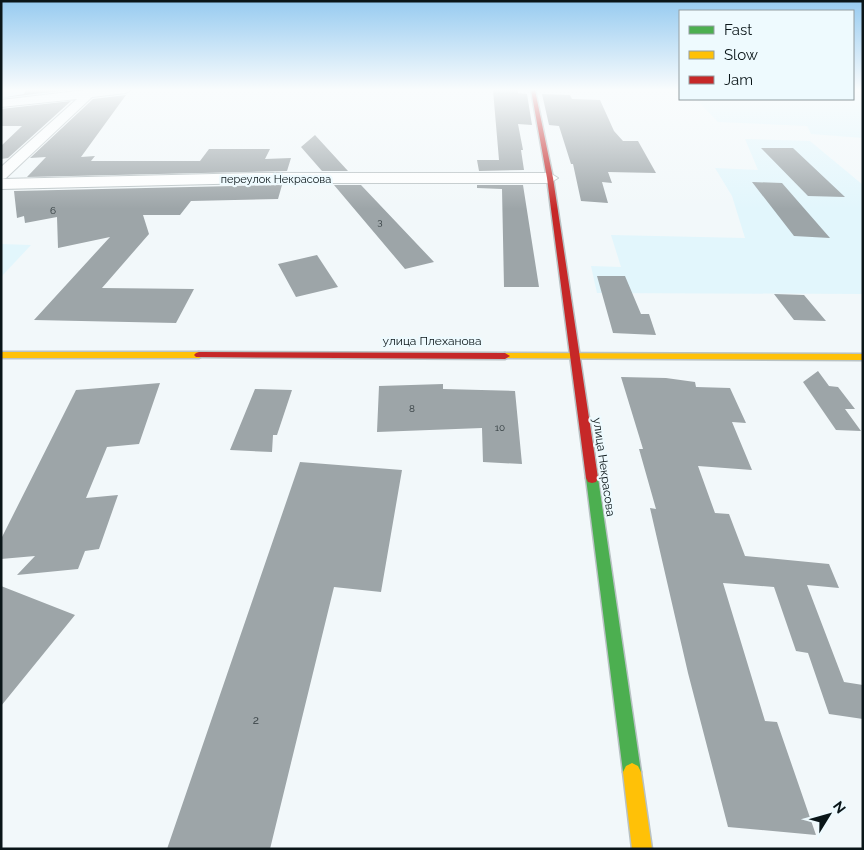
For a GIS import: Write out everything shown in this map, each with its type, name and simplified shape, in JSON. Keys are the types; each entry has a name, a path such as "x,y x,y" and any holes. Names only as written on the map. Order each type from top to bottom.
{"street":[{"path":"1,176 51,130"},
{"name":"улица Некрасова","path":"541,130 550,178 642,849"},
{"name":"переулок Некрасова","path":"1,184 257,178 550,178"},
{"name":"улица Плеханова","path":"1,355 863,357"}],"shaded area":[{"path":"809,130 863,130 863,138 811,134"},
{"path":"745,139 810,141 863,185 863,294 597,293 591,266 621,267 611,235 745,238 732,196 715,168 758,170"},
{"path":"1,244 31,245 1,277"}],"building":[{"path":"18,130 39,130 8,158 1,159 1,146"},
{"path":"60,130 101,130 81,157 95,156 91,161 200,161 209,149 270,149 265,159 291,158 287,171 27,177 46,157 30,158"},
{"path":"496,130 519,130 524,170 479,171 477,160 499,160"},
{"path":"560,130 613,130 623,141 638,141 656,173 608,172 612,183 602,182 608,203 581,201 573,164 571,164"},
{"path":"315,135 348,171 322,171 301,147"},
{"path":"761,148 793,148 845,197 808,196"},
{"path":"752,182 782,183 830,238 794,236"},
{"path":"282,185 278,199 191,201 180,215 143,215 149,234 102,288 194,289 176,323 34,320 110,237 58,248 57,217 25,223 24,216 17,218 14,191"},
{"path":"334,185 361,185 434,262 405,269"},
{"path":"477,185 523,185 539,287 504,287 502,189 477,188"},
{"path":"317,255 338,287 296,297 278,264"},
{"path":"597,276 625,276 641,314 649,314 656,335 613,333"},
{"path":"774,294 804,295 826,321 794,320"},
{"path":"818,371 829,386 838,387 855,409 845,409 861,431 836,430 803,382"},
{"path":"621,377 666,378 695,382 696,387 730,388 746,423 732,422 752,470 698,466 715,513 729,514 745,556 829,564 839,588 807,585 844,682 863,685 863,719 829,714 808,653 796,651 774,587 723,583 765,721 777,722 816,835 728,827 688,673 650,508 656,509 639,449 643,449"},
{"path":"160,383 139,444 107,447 86,498 118,495 99,549 85,551 78,569 17,575 35,556 1,559 1,539 76,390"},
{"path":"443,384 443,389 515,391 522,464 483,462 482,428 377,432 379,386"},
{"path":"255,389 292,390 277,435 273,435 272,452 230,450"},
{"path":"300,462 402,470 381,592 334,587 270,849 167,849"},
{"path":"1,586 75,615 1,706"}],"traffic: fast":[{"path":"592,478 632,772"}],"traffic: slow":[{"path":"1,355 199,355"},
{"path":"505,356 863,357"},
{"path":"632,772 642,849"}],"traffic: jam":[{"path":"541,130 550,178 592,478"},
{"path":"199,355 505,356"}]}
